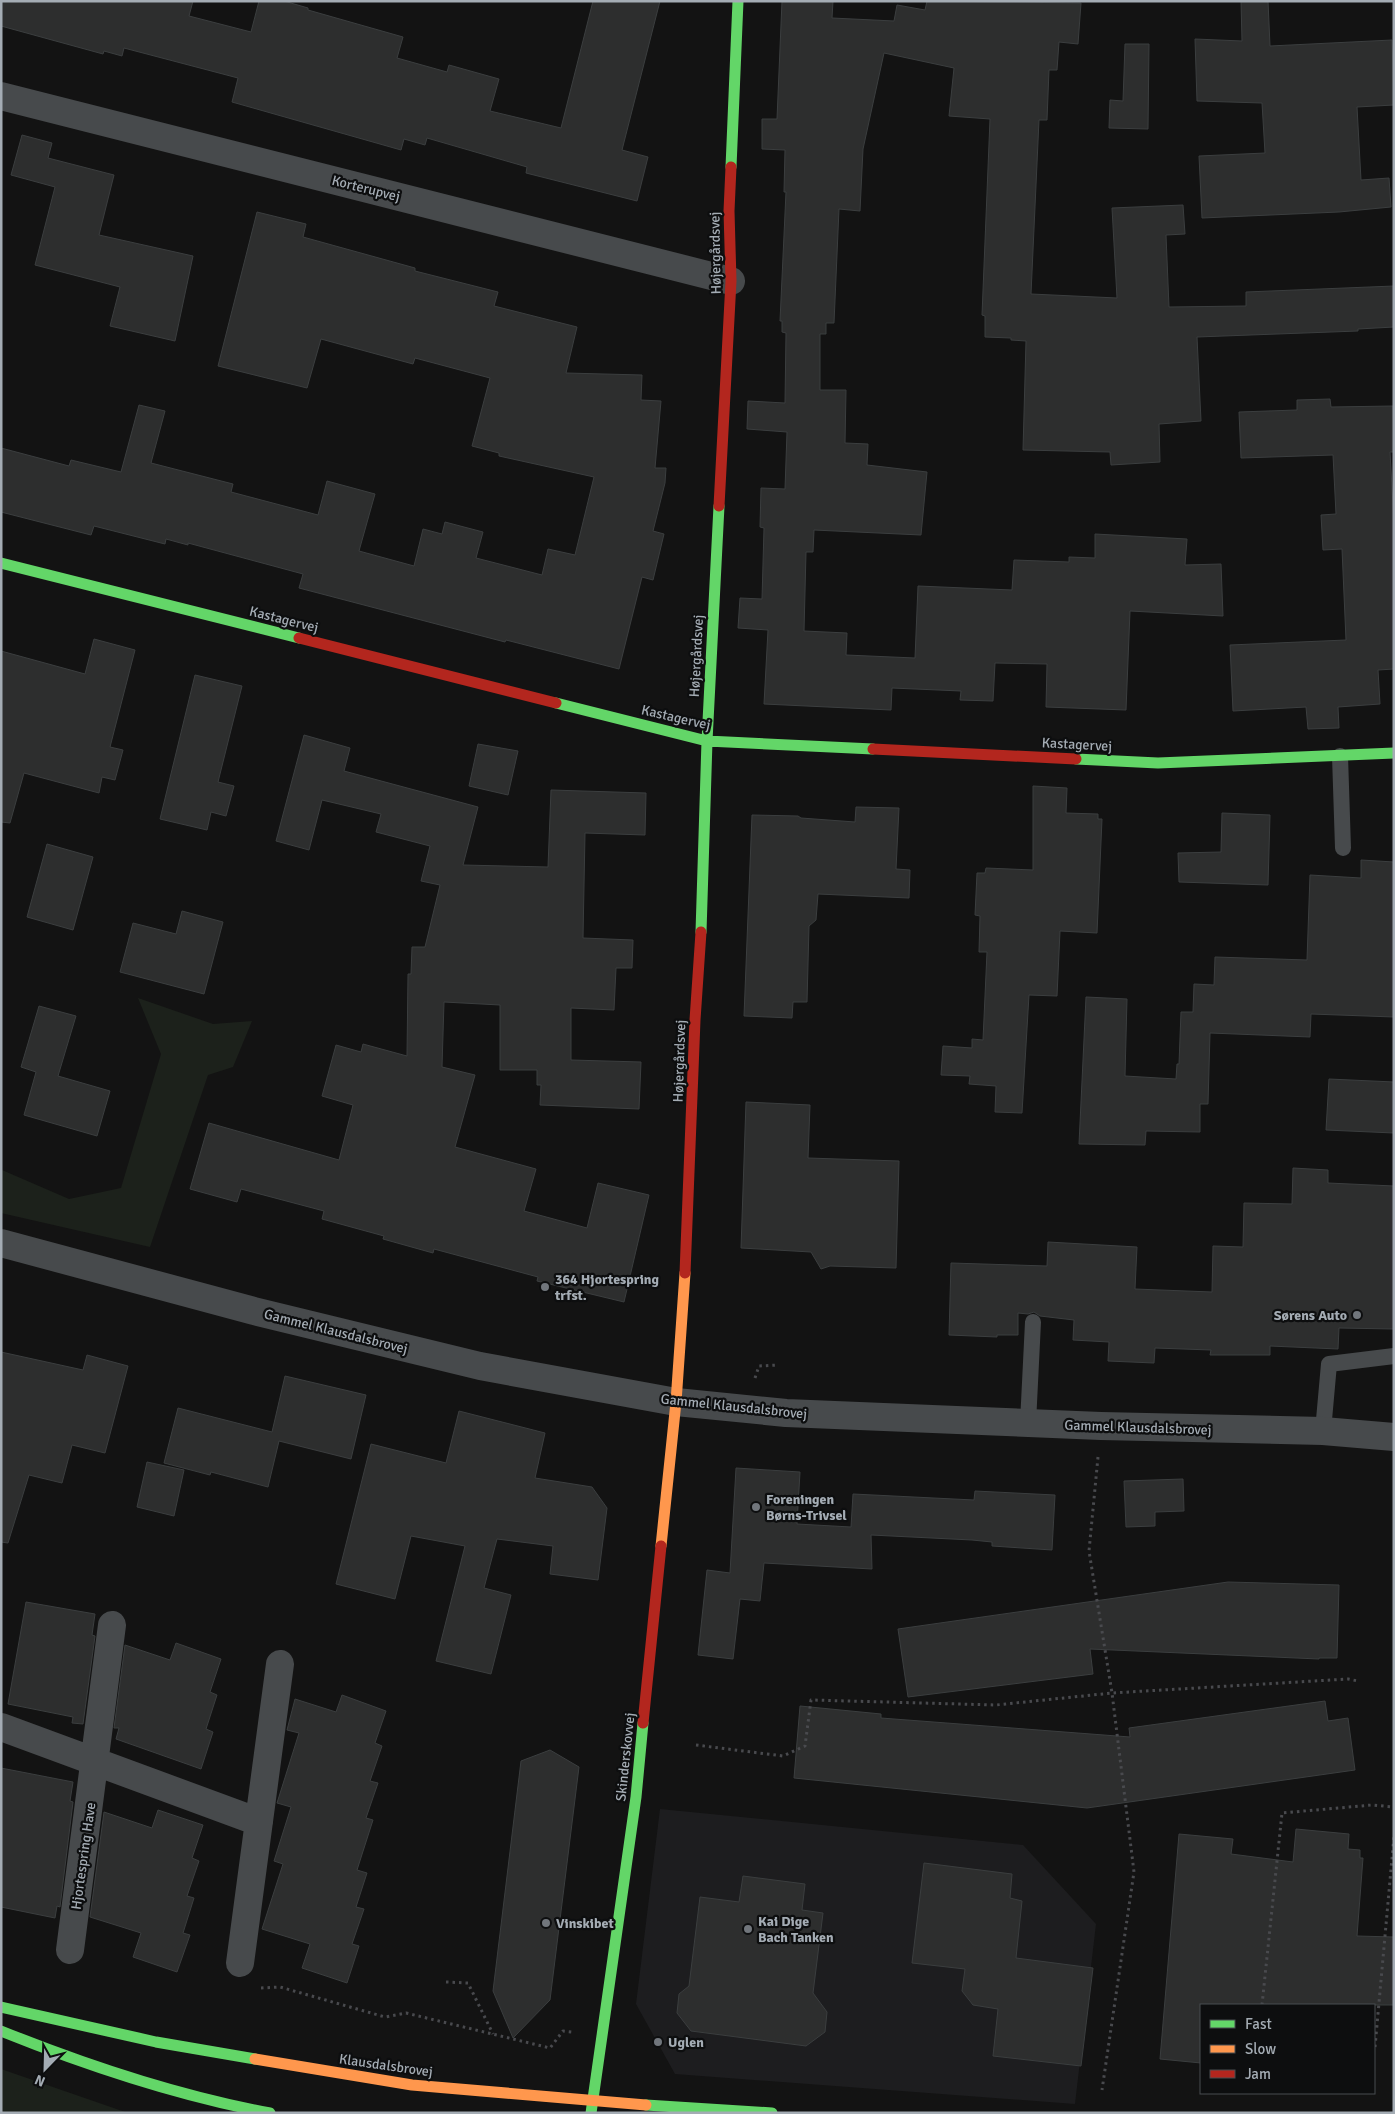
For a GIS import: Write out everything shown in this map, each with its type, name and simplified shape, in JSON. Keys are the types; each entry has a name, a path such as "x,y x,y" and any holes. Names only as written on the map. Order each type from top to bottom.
{"street":[{"name":"Højergårdsvej","path":"676,1402 687,1249 695,1020 699,977 706,741 731,281 729,211 738,1"},
{"name":"Korterupvej","path":"1,96 731,281"},
{"name":"Kastagervej","path":"1,563 706,741 1158,763 1394,754"},
{"name":"Gammel Klausdalsbrovej","path":"1,1243 254,1311 480,1366 676,1402 786,1413 1101,1426 1323,1431 1394,1436"},
{"name":"Skinderskovvej","path":"591,2113 636,1797 676,1402"},
{"name":"Hjortespring Have","path":"70,1950 96,1762 112,1625"},
{"path":"240,1963 280,1664"},
{"path":"1,1727 259,1822"},
{"name":"Klausdalsbrovej","path":"1,2007 156,2042 412,2085 592,2101 772,2113"},
{"path":"1,2031 74,2060 206,2100 270,2113"}],"lane":[{"path":"1340,756 1343,848"},
{"path":"1028,1423 1033,1322"},
{"path":"1323,1431 1329,1364 1394,1356"}],"path":[{"path":"1101,1426 1089,1551 1112,1693 1134,1872 1102,2090"},
{"path":"696,1745 782,1756 805,1746 812,1700 996,1704 1112,1693 1348,1679 1358,1681"},
{"path":"1262,2004 1282,1813 1372,1805 1394,1807"},
{"path":"1375,2046 1394,1836"},
{"path":"240,1963 237,1978 261,1988 280,1987 385,2017 406,2013 550,2048 562,2031 602,2036"},
{"path":"446,1982 468,1983 493,2034"}],"shaded area":[{"path":"138,998 213,1024 252,1021 233,1067 208,1075 150,1247 1,1213 2,1170 69,1199 121,1188 161,1054"},
{"path":"660,1809 1023,1845 1096,1924 1075,2104 675,2074 636,2004"},
{"path":"1,2069 128,2113 1,2113"}],"building":[{"path":"1,1 193,1 189,16 251,32 259,1 284,1 308,8 308,10 403,37 397,58 447,72 449,65 499,79 490,111 561,128 593,1 660,1 622,150 648,157 637,201 526,173 527,167 427,138 425,145 404,139 401,150 232,102 238,78 124,48 122,56 104,51 103,54 1,26"},
{"path":"782,1 833,1 832,18 894,21 897,5 925,10 927,1 1081,3 1078,44 1059,42 1057,70 1049,70 1047,120 1039,120 1031,294 1117,298 1112,208 1183,205 1185,234 1166,235 1169,307 1246,306 1246,292 1394,286 1394,327 1358,329 1358,331 1197,337 1201,421 1159,424 1160,462 1111,465 1110,452 1023,450 1026,341 1011,340 1011,338 985,337 985,316 982,315 990,119 949,116 954,68 884,53 863,149 860,211 839,209 834,323 826,323 826,334 820,334 820,390 846,390 845,443 868,444 867,465 927,472 921,535 814,530 813,552 806,552 804,631 847,633 846,655 915,658 918,586 1012,590 1014,560 1069,562 1069,557 1095,558 1095,534 1187,539 1185,565 1221,564 1223,616 1130,611 1126,710 1046,707 1047,664 995,663 993,701 960,700 961,691 892,688 891,710 764,704 768,630 738,628 740,598 762,599 764,528 760,527 761,488 785,489 787,432 747,429 748,401 785,403 786,333 782,332 782,321 780,321 786,192 784,192 785,150 762,149 762,119 777,119"},
{"path":"1241,1 1268,1 1270,46 1392,40 1394,105 1357,107 1361,180 1389,178 1391,207 1339,212 1202,218 1199,156 1265,153 1262,103 1197,101 1195,39 1242,41"},
{"path":"1125,44 1149,44 1148,129 1109,128 1110,100 1123,101"},
{"path":"22,135 52,143 48,158 114,175 99,235 193,256 175,341 110,326 120,287 35,265 55,187 11,175"},
{"path":"257,212 306,224 303,237 415,268 415,271 498,292 494,306 577,327 566,373 642,375 641,400 661,401 655,468 666,468 665,483 653,531 664,534 653,580 642,577 619,669 506,640 505,642 299,588 303,574 188,543 188,545 166,539 165,544 94,526 91,535 1,512 1,448 69,466 71,460 121,472 139,405 165,411 151,463 233,484 231,492 318,515 327,481 375,494 359,551 414,566 423,529 442,534 445,522 483,532 476,558 542,575 548,549 575,555 594,477 499,456 499,453 472,446 490,378 415,358 413,364 321,339 307,388 218,366"},
{"path":"1330,399 1331,407 1393,406 1394,452 1390,452 1394,524 1394,669 1378,670 1380,704 1338,707 1339,728 1308,729 1306,707 1233,711 1230,645 1346,640 1342,549 1323,550 1321,515 1336,514 1333,455 1241,458 1239,412 1297,410 1297,400"},
{"path":"94,639 135,650 110,747 123,750 115,780 102,777 99,793 24,773 10,823 1,822 1,651 85,674"},
{"path":"195,675 242,686 218,782 234,786 226,816 211,812 207,830 160,819"},
{"path":"304,735 350,748 344,771 478,807 463,865 548,867 551,790 646,793 645,835 585,833 583,938 633,940 632,968 616,968 614,1010 571,1008 571,1060 641,1062 639,1109 540,1105 541,1085 537,1085 537,1070 500,1070 500,1005 444,1002 442,1067 475,1075 455,1147 536,1169 524,1211 587,1228 598,1183 649,1195 624,1302 537,1281 538,1277 434,1249 433,1253 383,1239 384,1236 322,1219 324,1211 241,1189 237,1202 190,1189 209,1123 339,1160 353,1105 322,1096 336,1045 361,1052 363,1044 407,1056 408,974 411,974 412,947 425,947 440,885 421,881 430,846 376,832 381,814 322,800 309,850 276,841"},
{"path":"478,744 518,751 508,795 469,786"},
{"path":"1033,786 1067,788 1066,813 1098,814 1098,819 1102,819 1097,933 1060,931 1057,996 1029,995 1022,1113 995,1112 996,1086 969,1084 970,1076 941,1075 943,1046 972,1048 972,1039 983,1040 987,952 979,952 980,916 975,915 977,873 985,873 986,868 1033,870"},
{"path":"856,807 899,808 896,869 910,870 909,898 818,894 816,920 809,926 807,1002 793,1002 792,1018 744,1016 752,815 798,816 801,818 855,822"},
{"path":"1222,813 1270,815 1268,885 1179,882 1178,853 1221,852"},
{"path":"47,844 93,857 73,930 27,917"},
{"path":"1361,860 1394,862 1394,1017 1311,1014 1310,1037 1210,1033 1208,1104 1200,1104 1200,1132 1146,1131 1145,1145 1079,1144 1086,997 1127,999 1125,1076 1176,1079 1177,1064 1179,1064 1181,1012 1193,1012 1194,984 1214,985 1215,957 1307,960 1310,875 1361,878"},
{"path":"182,911 223,922 204,994 120,972 133,923 176,934"},
{"path":"39,1006 76,1016 58,1076 110,1091 97,1136 24,1115 36,1072 21,1067"},
{"path":"1329,1079 1394,1082 1394,1133 1326,1130"},
{"path":"746,1102 810,1105 808,1158 899,1161 896,1268 830,1266 821,1269 811,1252 741,1248"},
{"path":"1293,1168 1328,1170 1328,1183 1394,1186 1394,1329 1339,1328 1338,1349 1270,1346 1270,1355 1210,1355 1211,1350 1155,1348 1154,1363 1108,1361 1109,1342 1073,1340 1074,1320 1040,1316 1034,1312 1028,1314 1018,1313 1018,1335 997,1335 997,1337 949,1335 951,1263 1047,1266 1048,1242 1137,1247 1135,1289 1212,1292 1213,1246 1243,1247 1244,1203 1292,1204"},
{"path":"1,1352 83,1370 87,1355 128,1366 105,1453 72,1445 62,1483 29,1475 8,1543 1,1542"},
{"path":"285,1376 366,1395 351,1459 279,1441 268,1487 211,1472 210,1475 164,1463 178,1408 272,1432"},
{"path":"459,1411 545,1433 535,1478 592,1487 607,1508 598,1580 550,1574 553,1546 497,1539 484,1588 511,1595 491,1674 436,1661 465,1546 411,1536 395,1599 336,1584 371,1444 446,1463"},
{"path":"147,1462 184,1470 174,1516 137,1507"},
{"path":"736,1468 800,1472 797,1524 851,1527 853,1494 974,1500 975,1491 1055,1495 1052,1550 992,1546 992,1542 972,1540 871,1535 872,1569 764,1563 760,1601 740,1599 733,1659 698,1655 707,1570 730,1573"},
{"path":"1183,1479 1184,1511 1155,1512 1155,1526 1126,1527 1124,1481"},
{"path":"1228,1582 1339,1585 1337,1658 1319,1659 1090,1649 1093,1674 908,1697 898,1629"},
{"path":"26,1602 95,1614 92,1635 95,1636 83,1724 72,1723 73,1717 8,1704"},
{"path":"176,1643 221,1659 210,1692 217,1695 206,1729 213,1732 201,1769 116,1739 119,1728 114,1728 125,1645 170,1660"},
{"path":"342,1695 386,1711 375,1743 382,1746 370,1781 378,1783 366,1818 373,1820 357,1870 367,1873 356,1907 364,1909 352,1944 359,1946 347,1983 302,1968 310,1944 262,1929 283,1864 274,1861 291,1807 277,1803 299,1733 287,1730 295,1699 336,1712"},
{"path":"1325,1701 1328,1721 1348,1718 1355,1770 1087,1808 794,1778 800,1706 881,1714 881,1718 1130,1737 1129,1728"},
{"path":"550,1750 579,1767 550,2000 513,2038 493,1991 521,1761"},
{"path":"1,1768 73,1782 70,1801 73,1802 60,1907 57,1906 55,1918 1,1907"},
{"path":"158,1810 203,1825 192,1858 199,1861 187,1896 194,1898 183,1933 190,1935 177,1972 133,1957 141,1933 90,1917 104,1812 152,1828"},
{"path":"1296,1829 1349,1834 1348,1849 1360,1850 1360,1858 1363,1858 1357,1936 1394,1937 1394,2005 1200,2004 1200,2063 1160,2059 1179,1834 1233,1839 1231,1854 1293,1862"},
{"path":"924,1863 1012,1874 1010,1898 1022,1901 1016,1958 1093,1968 1081,2066 993,2056 998,2009 973,2005 962,1991 965,1969 912,1963"},
{"path":"743,1876 805,1884 802,1910 823,1913 813,1993 827,2012 825,2032 806,2046 691,2031 677,2013 679,1994 689,1986 700,1897 739,1902"}],"traffic: fast":[{"path":"731,167 738,1"},
{"path":"701,932 707,741 719,506"},
{"path":"1,563 299,638"},
{"path":"556,703 707,741 873,749"},
{"path":"1076,759 1158,763 1394,753"},
{"path":"591,2113 636,1797 643,1723"},
{"path":"1,2007 156,2042 255,2059"},
{"path":"1,2031 134,2079 201,2098 270,2113"},
{"path":"646,2105 772,2113"}],"traffic: slow":[{"path":"661,1546 676,1402 685,1273"},
{"path":"255,2059 412,2085 646,2105"}],"traffic: jam":[{"path":"719,506 731,281 729,211 731,167"},
{"path":"299,638 556,703"},
{"path":"873,749 1076,759"},
{"path":"685,1273 695,1020 701,932"},
{"path":"643,1723 661,1546"}],"place":[{"name":"364 Hjortespring trfst.","path":"545,1287"},
{"name":"Sørens Auto","path":"1357,1315"},
{"name":"Foreningen Børns-Trivsel","path":"756,1507"},
{"name":"Vinskibet","path":"546,1923"},
{"name":"Kai Dige Bach Tanken","path":"748,1929"},
{"name":"Uglen","path":"658,2042"}]}
